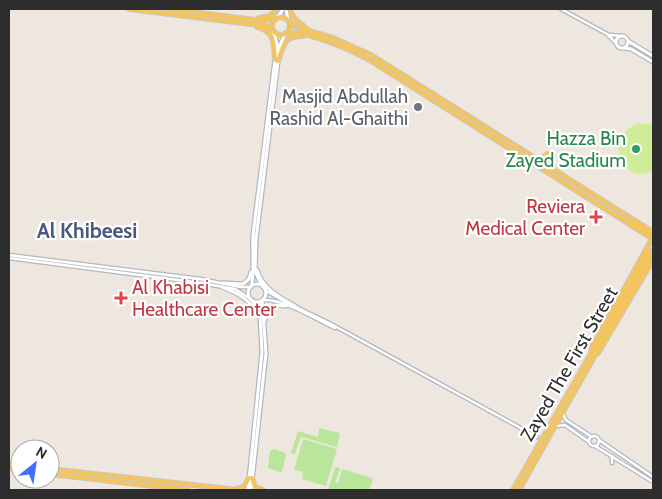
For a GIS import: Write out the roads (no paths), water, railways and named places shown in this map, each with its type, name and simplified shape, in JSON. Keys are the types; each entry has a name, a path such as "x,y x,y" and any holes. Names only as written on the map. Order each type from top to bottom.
{"main road":[{"path":"129,9 241,20 266,21 283,17 296,27 348,44 371,55 652,230"},
{"path":"168,9 241,20 266,26 279,34 295,32 342,47 368,59 653,238"},
{"path":"241,20 266,17 272,15 278,9"},
{"path":"250,490 266,353 262,300 265,290 256,275 255,261 277,60 277,44 272,23 286,9"},
{"path":"263,323 248,292 253,278 253,235 277,60 281,40 290,27 286,9"},
{"path":"286,9 300,25 322,35"},
{"path":"241,20 270,34 277,60"},
{"path":"277,60 286,41 294,36 308,36"},
{"path":"653,56 633,45 625,37 617,38 616,43 618,47 630,49 653,62"},
{"path":"623,48 627,46 628,40"},
{"path":"516,152 541,165 546,165"},
{"path":"538,160 548,154"},
{"path":"548,160 557,172"},
{"path":"540,167 544,167 564,179 568,179"},
{"path":"625,221 635,224 653,238"},
{"path":"643,232 649,250"},
{"path":"649,250 653,238"},
{"path":"649,250 649,247 653,248"},
{"name":"Zayed The First Street","path":"519,490 583,376 649,250"},
{"name":"Zayed The First Street","path":"513,490 568,393 596,338 649,250"},
{"path":"583,376 653,260"},
{"path":"255,261 261,280 279,298 295,306"},
{"path":"222,285 245,283 249,279 252,269"},
{"path":"222,285 242,296 255,310 263,323"},
{"path":"251,287 255,285 262,286"},
{"path":"250,299 256,302 262,300"},
{"path":"263,490 255,487 251,477 251,462 262,359 263,323 270,308 276,305 286,306"},
{"path":"60,470 238,490"},
{"path":"60,475 188,490"},
{"path":"226,489 242,488 251,477"}],"street":[{"path":"560,9 607,34 616,43"},
{"path":"607,34 621,36"},
{"path":"9,257 241,288 251,287"},
{"path":"222,285 240,291 250,299"},
{"path":"265,290 275,298 340,329 537,436 543,435 548,424 553,420"},
{"path":"262,300 270,300 340,329"},
{"path":"340,329 342,325"},
{"path":"564,410 565,419 596,437 653,477"},
{"path":"553,428 560,424 565,424 592,445 653,482"},
{"path":"532,457 539,442 537,436"},
{"path":"589,442 592,436"},
{"path":"596,446 599,440"},
{"path":"611,455 612,463"}],"tunnel":[{"path":"649,252 653,245"}],"place":[{"name":"Masjid Abdullah Rashid Al-Ghaithi","path":"418,107"},
{"name":"Hazza Bin Zayed Stadium","path":"636,149"},
{"name":"Reviera Medical Center","path":"596,217"},
{"name":"Al Khabisi Healthcare Center","path":"121,298"}],"district":[{"name":"Al Khibeesi","path":"87,230"}]}
